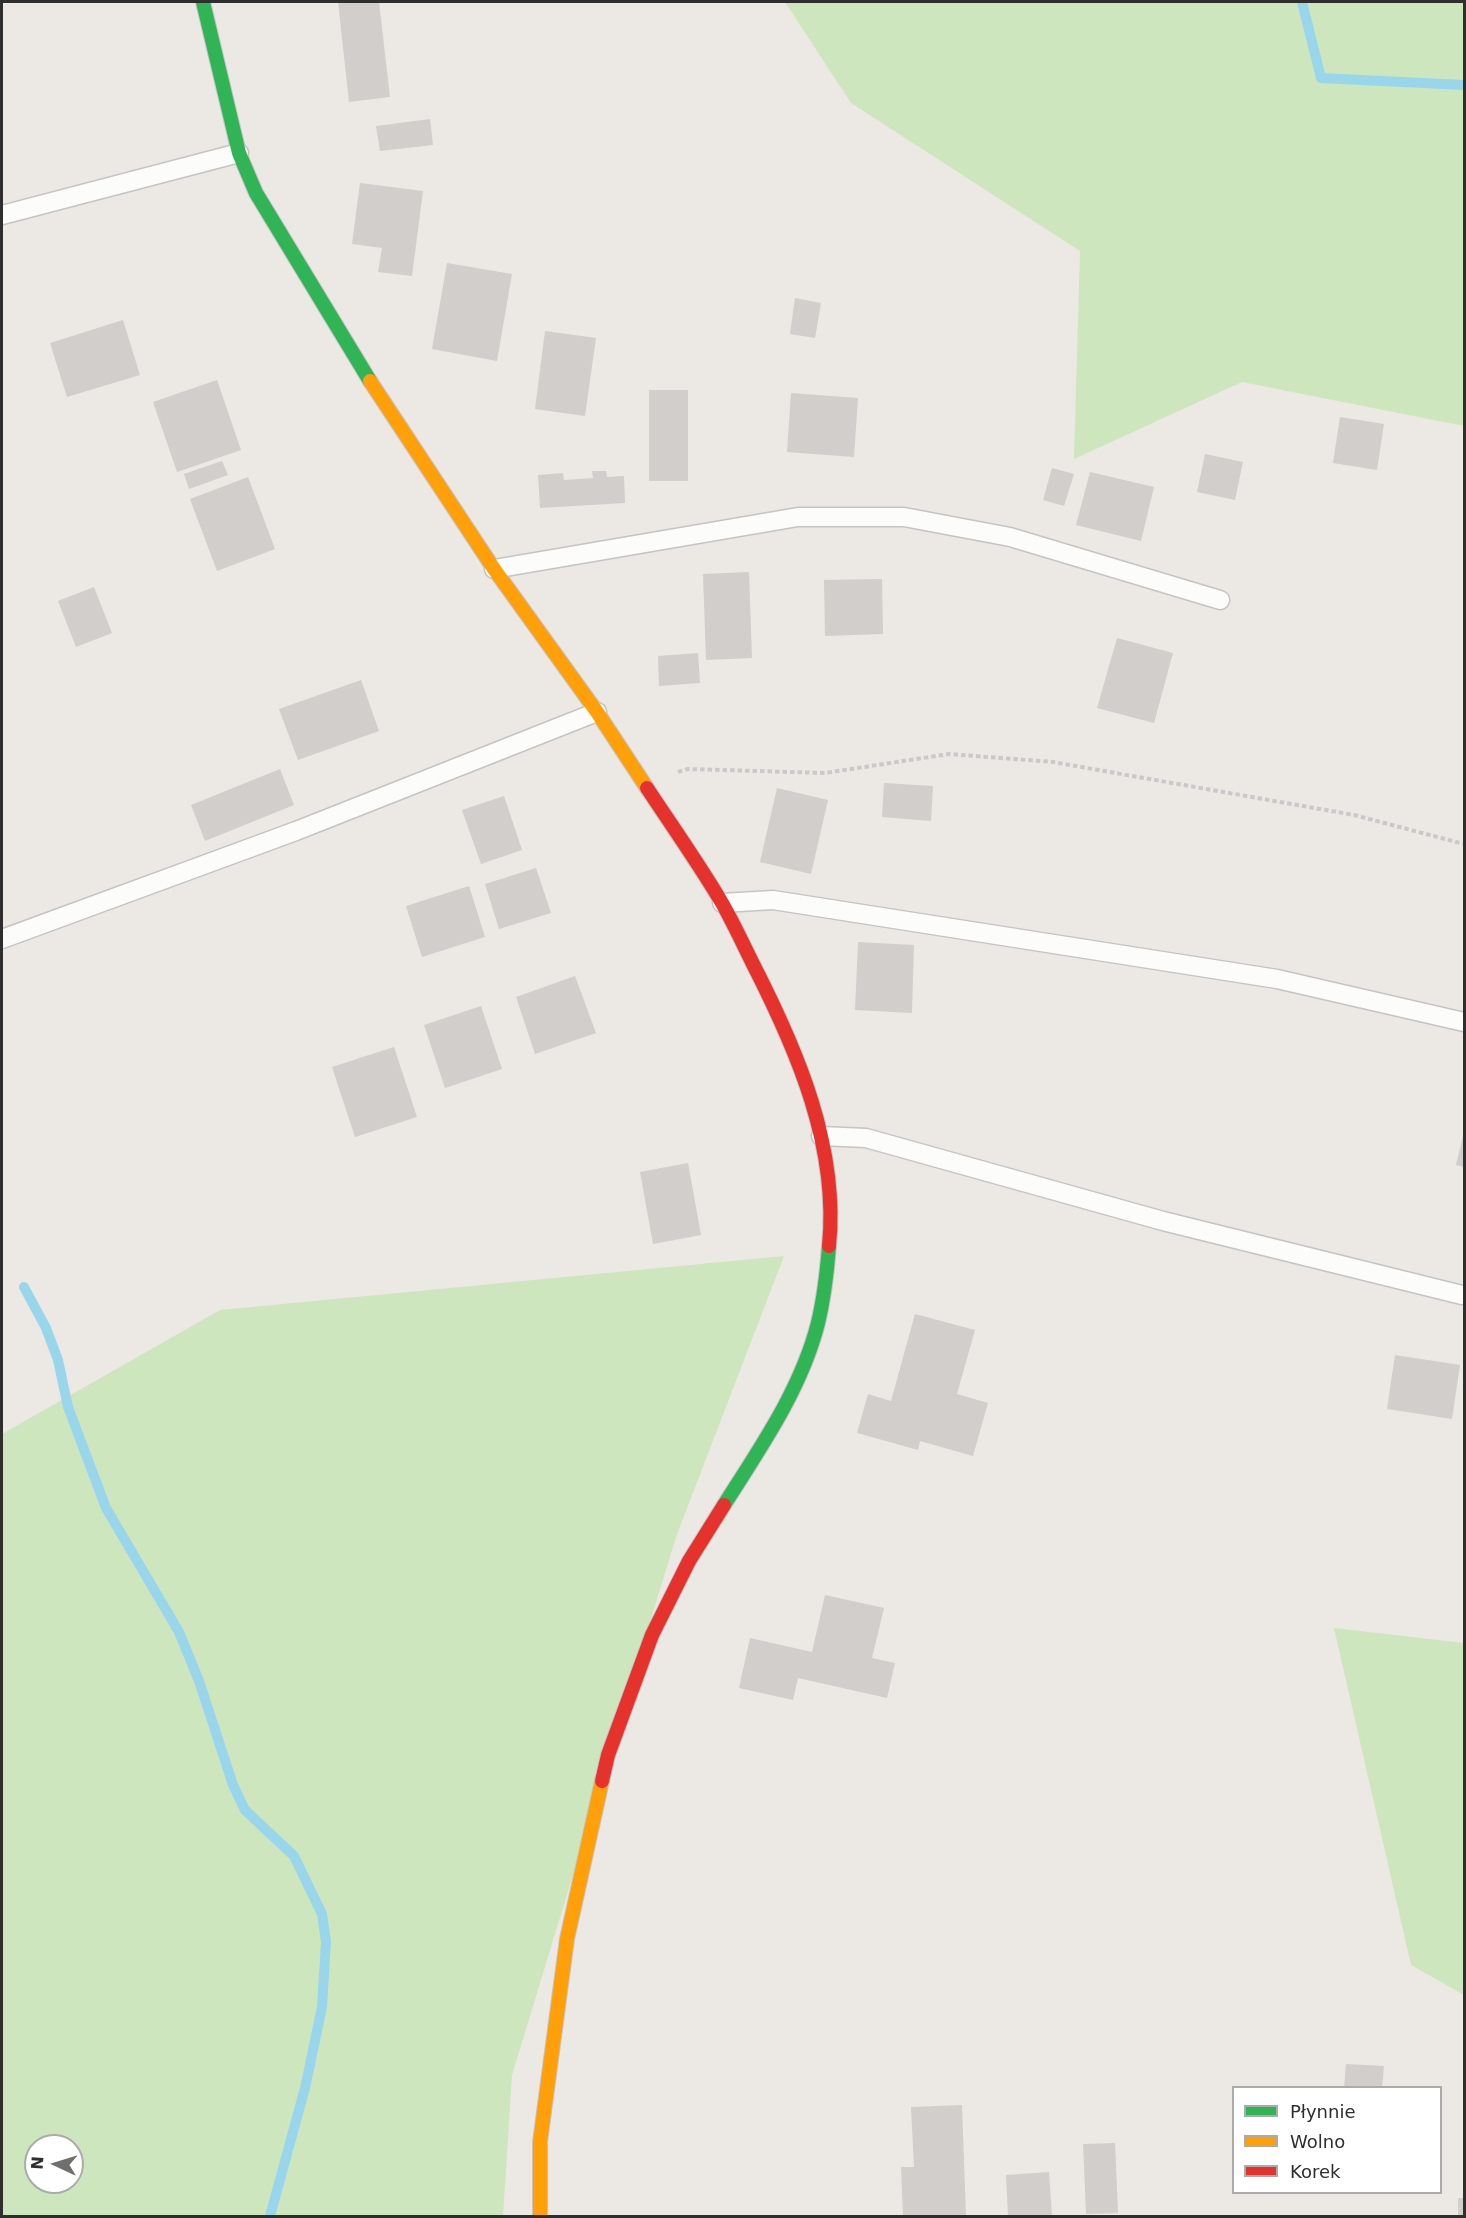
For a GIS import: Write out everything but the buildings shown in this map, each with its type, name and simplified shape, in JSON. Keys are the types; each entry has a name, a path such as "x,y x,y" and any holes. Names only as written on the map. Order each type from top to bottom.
{"street":[{"path":"203,2 239,153 256,192 349,349 494,569 646,784 722,903 770,997 808,1087 821,1136 829,1182 831,1230 818,1324 800,1375 781,1414 689,1561 652,1635 608,1755 567,1939 540,2142 540,2217"}],"lane":[{"path":"2,215 239,153"},
{"path":"494,569 798,517 904,517 1010,537 1220,600"},
{"path":"2,939 296,831 597,712"},
{"path":"722,903 773,900 1278,979 1464,1022"},
{"path":"821,1136 866,1138 1163,1221 1462,1295"}],"path":[{"path":"646,784 688,769 825,773 949,754 1053,762 1354,815 1464,844"}],"green space":[{"path":"785,2 1464,2 1464,426 1242,382 1074,459 1080,251 851,103"},
{"path":"784,1256 676,1537 512,2075 503,2216 2,2216 2,1434 220,1310"},
{"path":"1334,1628 1464,1643 1464,1995 1411,1965"}],"waterway":[{"path":"1302,2 1321,78 1464,85"},
{"path":"24,1287 46,1328 58,1360 68,1407 106,1508 179,1632 199,1681 233,1785 245,1810 294,1856 322,1914 326,1942 322,2007 305,2088 270,2216"}],"traffic: fast":[{"path":"203,2 239,153 256,193 370,381"},
{"path":"724,1505 778,1418 811,1348 820,1314 829,1246"}],"traffic: slow":[{"path":"370,381 494,569 597,712 647,788"},
{"path":"540,2216 540,2142 567,1939 602,1781"}],"traffic: jam":[{"path":"647,788 726,910 785,1030 799,1065 821,1136 828,1172 829,1246"},
{"path":"602,1781 608,1755 652,1635 689,1561 724,1505"}]}
